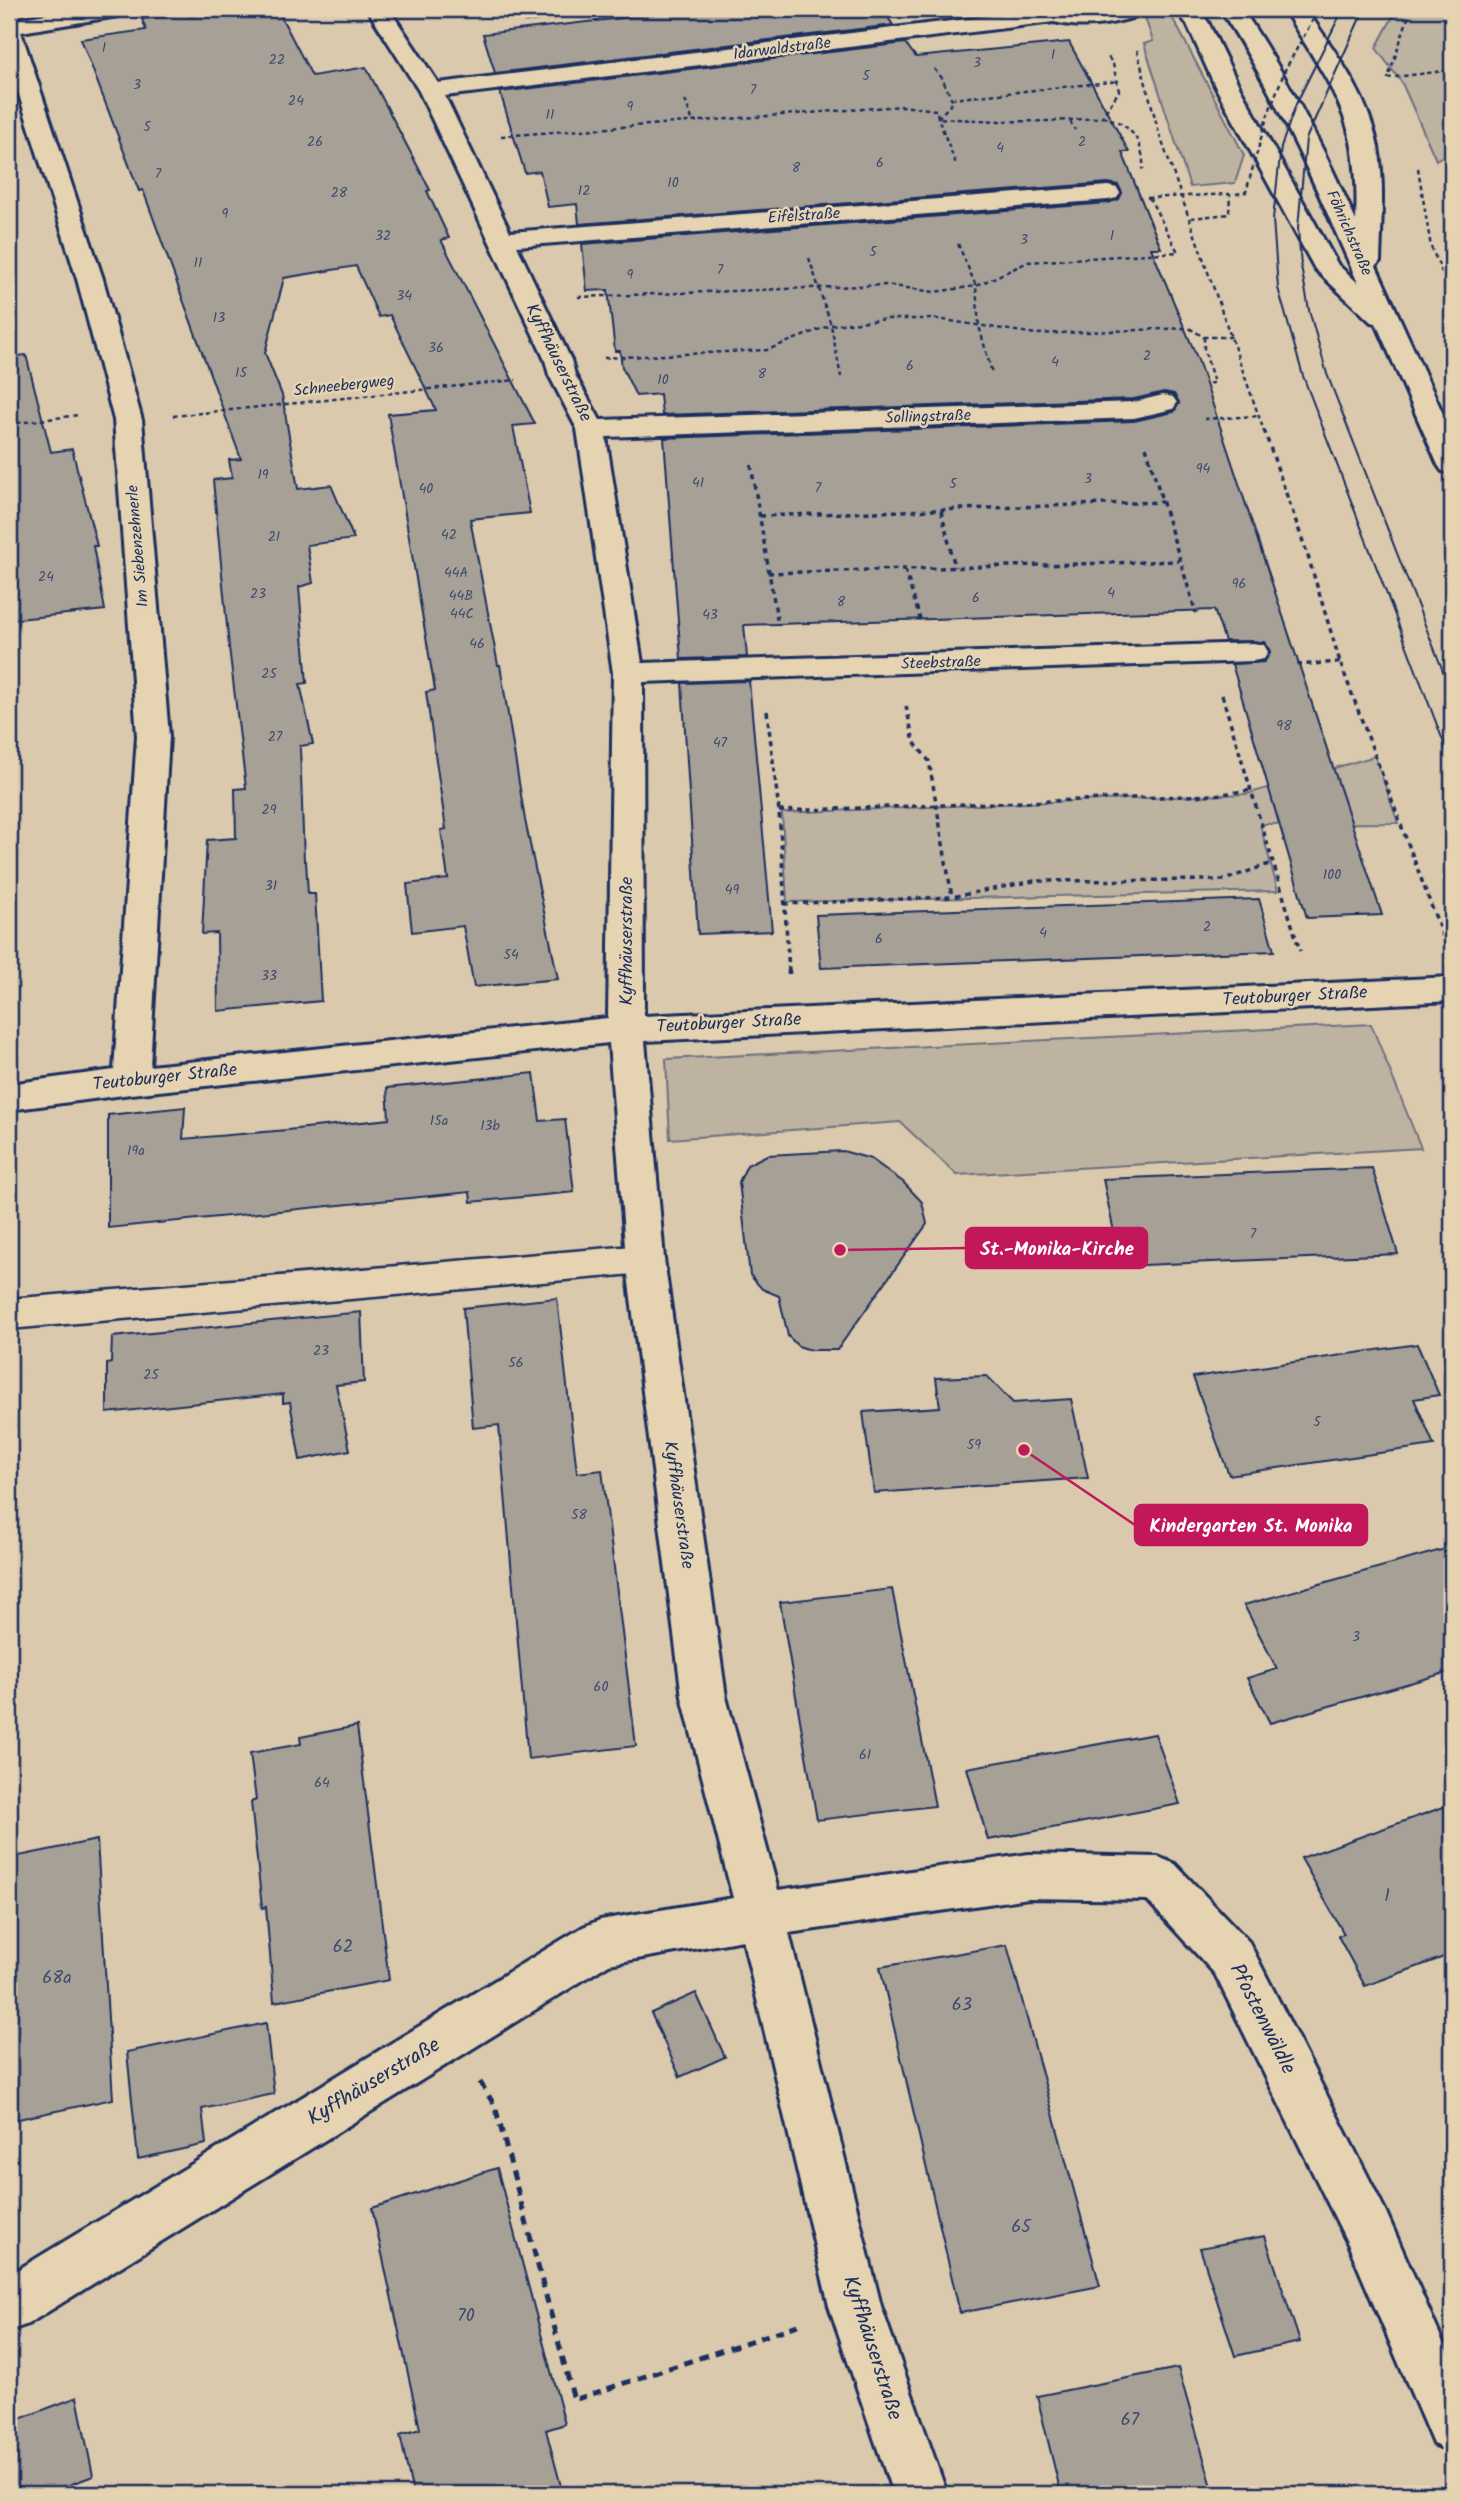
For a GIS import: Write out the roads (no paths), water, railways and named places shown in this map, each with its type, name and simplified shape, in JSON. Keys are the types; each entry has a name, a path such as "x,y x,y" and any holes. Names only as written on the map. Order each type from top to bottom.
{"street":[{"path":"9,27 118,9"},
{"name":"Kyffhäuserstraße","path":"378,9 431,92 455,139 527,299 591,429 628,673 626,1029 645,1259 704,1697 761,1915 855,2306 920,2494"},
{"path":"1186,9 1197,22 1227,86 1328,269 1392,327"},
{"name":"Föhrichstraße","path":"1231,9 1254,43 1312,149 1452,465"},
{"path":"1295,9 1324,52 1352,102 1366,148 1367,274"},
{"name":"Idarwaldstraße","path":"431,92 1055,15 1082,20 1127,11"},
{"name":"Im Siebenzehnerle","path":"9,27 90,279 127,415 153,736 131,1081"},
{"name":"Eifelstraße","path":"500,240 1108,193"},
{"name":"Sollingstraße","path":"591,429 1134,410 1163,403"},
{"name":"Steebstraße","path":"628,673 1253,652"},
{"name":"Teutoburger Straße","path":"9,1097 131,1081 626,1029 1452,989"},
{"name":"Pfostenwäldle","path":"761,1915 1029,1877 1158,1879 1231,1958 1367,2228 1452,2426"},
{"name":"Kyffhäuserstraße","path":"9,2305 600,1943 761,1915"}],"lane":[{"path":"9,1314 645,1259"}],"tram line":[{"path":"1343,9 1296,104 1281,147 1273,219 1278,288 1303,376 1452,764"},
{"path":"1364,9 1306,139 1298,228 1301,266 1309,310 1327,374 1452,694"}],"place":[{"name":"St.-Monika-Kirche","path":"840,1250"},
{"name":"Kindergarten St. Monika","path":"1024,1450"}]}
